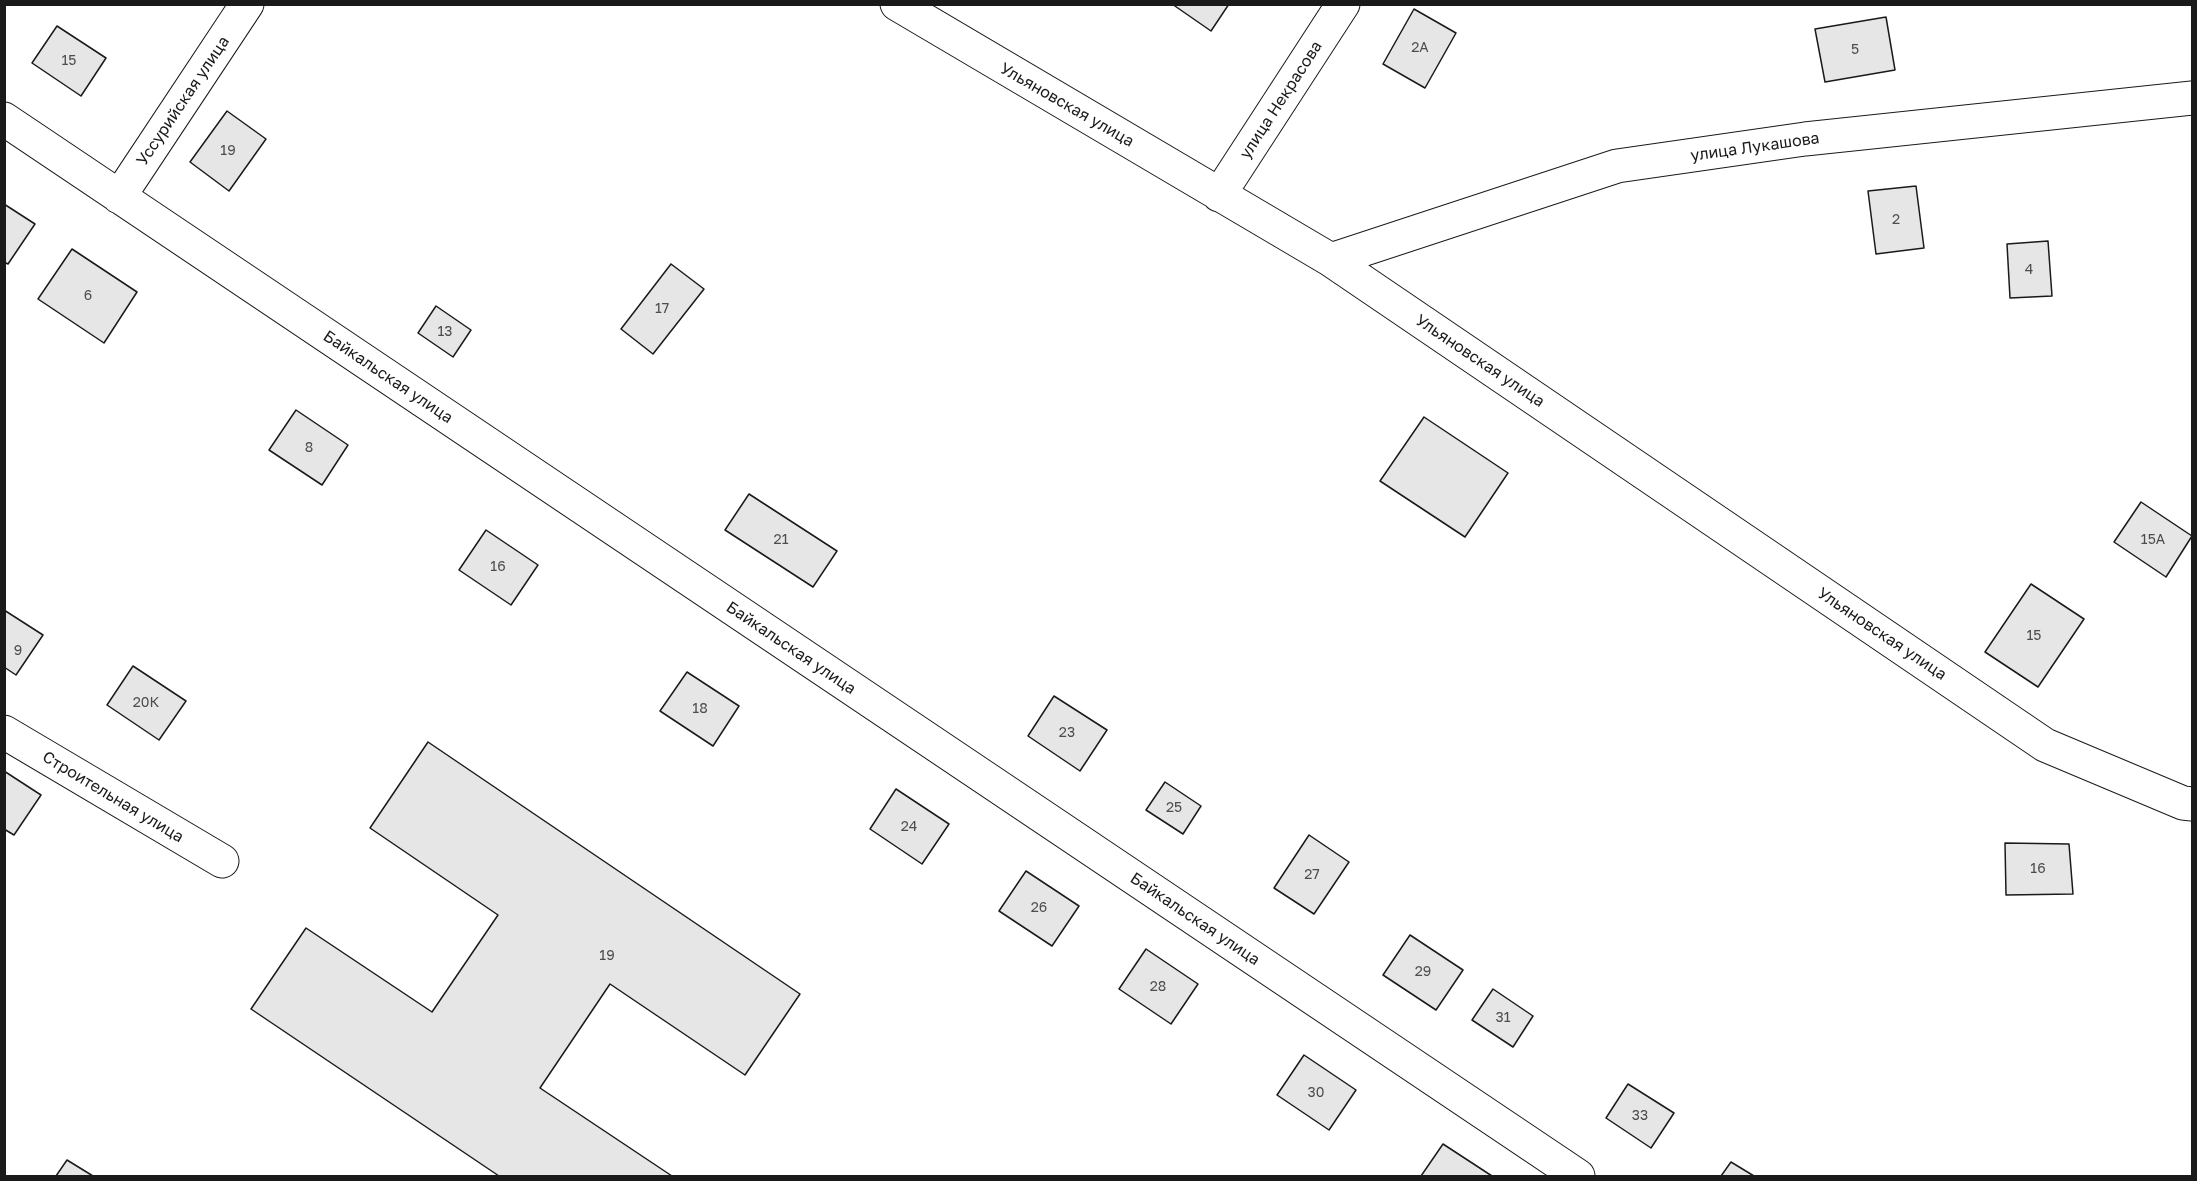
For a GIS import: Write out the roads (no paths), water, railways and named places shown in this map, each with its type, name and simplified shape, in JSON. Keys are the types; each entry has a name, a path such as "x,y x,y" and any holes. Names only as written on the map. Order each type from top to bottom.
{"street":[{"name":"Уссурийская улица","path":"119,196 247,4"},
{"name":"Ульяновская улица","path":"897,4 1331,260 2045,745 2183,803 2193,804"},
{"name":"улица Некрасова","path":"1219,195 1343,4"},
{"name":"улица Лукашова","path":"1331,260 1617,166 1805,139 2193,98"},
{"name":"Байкальская улица","path":"4,120 1578,1176"},
{"name":"Строительная улица","path":"4,732 222,861"}]}
